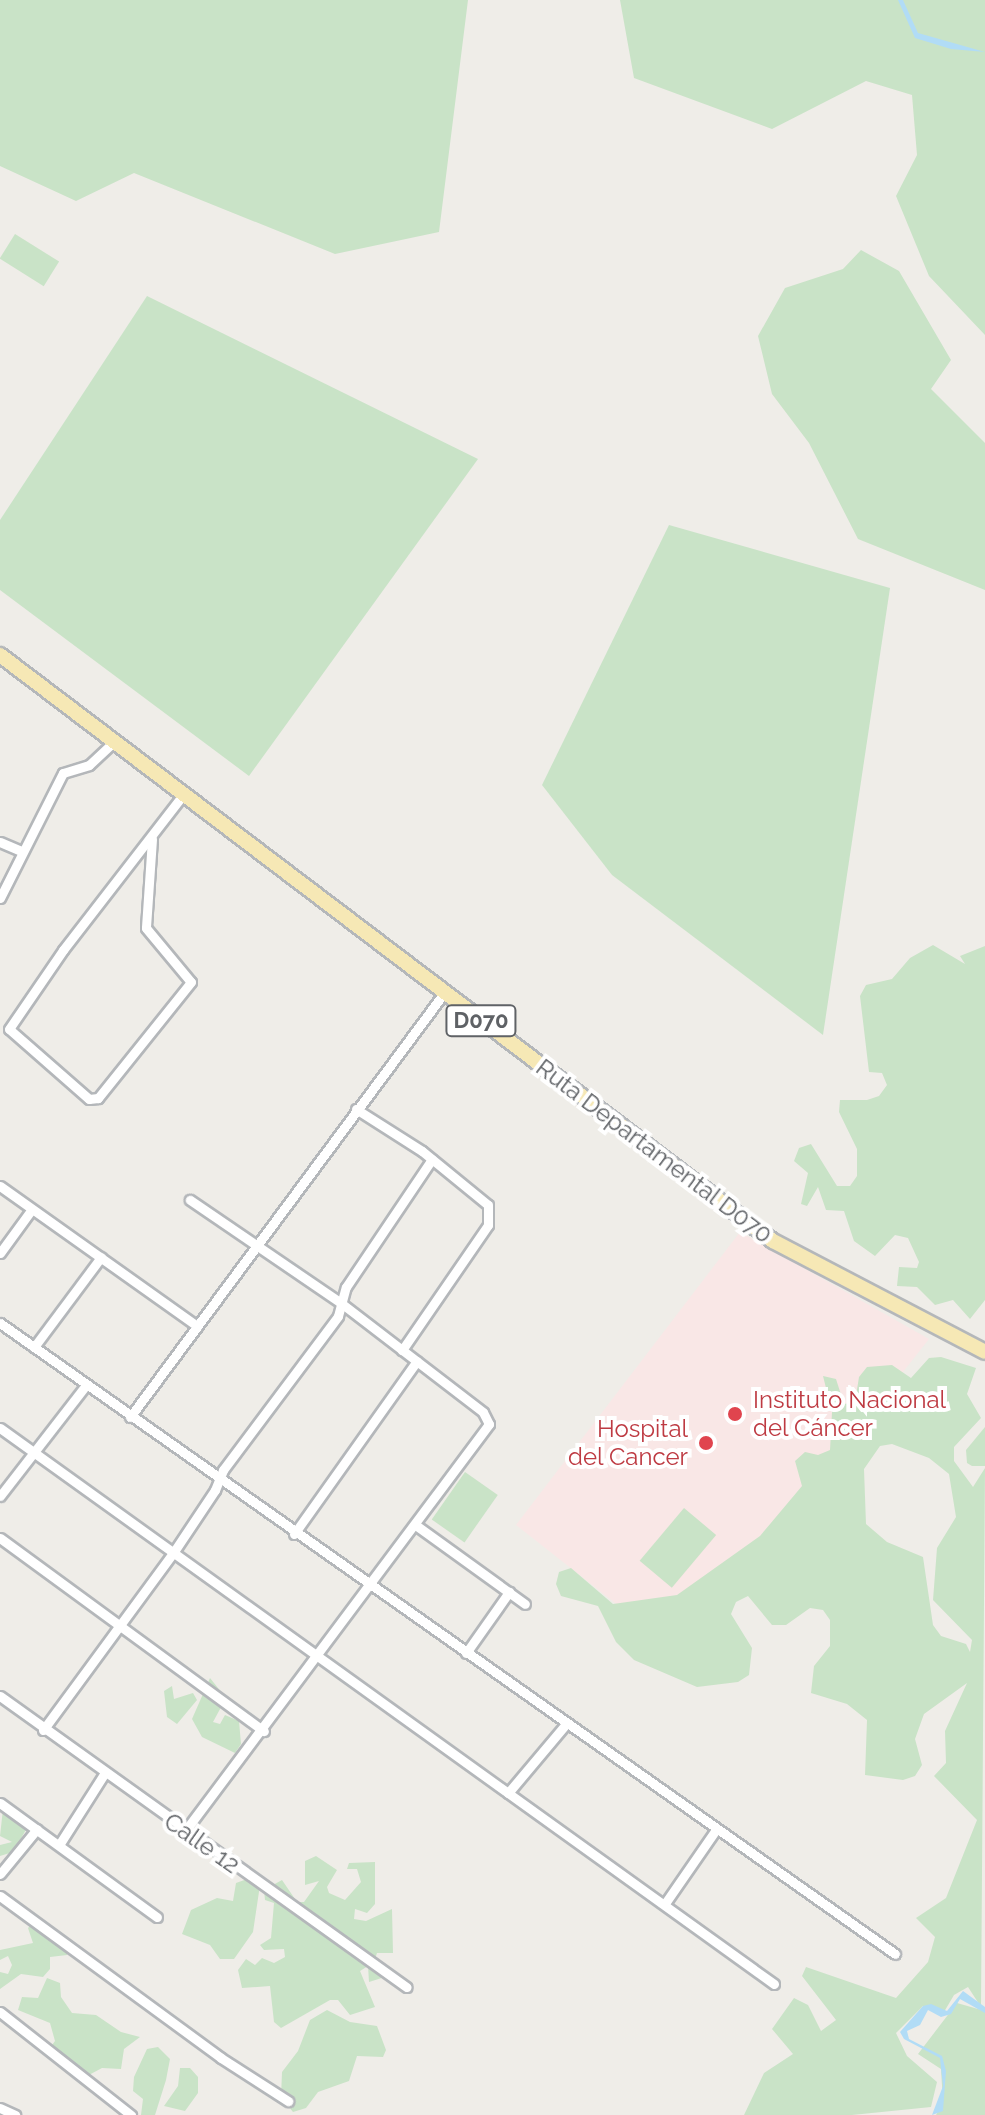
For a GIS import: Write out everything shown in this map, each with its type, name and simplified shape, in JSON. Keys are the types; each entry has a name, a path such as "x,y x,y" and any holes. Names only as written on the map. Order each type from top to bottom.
{"main road":[{"name":"Ruta Departamental D070","path":"0,655 773,1241 985,1352"}],"street":[{"path":"0,898 21,851 63,773 89,765 114,742"},
{"path":"152,839 145,923 153,940 191,982 98,1098 89,1099 9,1029 63,950 152,839 183,795"},
{"path":"0,842 21,851"},
{"path":"130,1417 444,993"},
{"path":"356,1109 484,1197 488,1225 402,1350"},
{"path":"43,1730 173,1553 219,1481 338,1316 346,1287 432,1159"},
{"path":"0,1186 197,1326"},
{"path":"185,1831 264,1731 367,1584 417,1526 489,1424 483,1412 341,1303 190,1200"},
{"path":"0,1253 32,1209"},
{"path":"34,1347 101,1257"},
{"path":"0,1323 715,1831 895,1954"},
{"path":"294,1534 417,1361"},
{"path":"0,1496 86,1385"},
{"path":"0,1428 508,1793 666,1902 774,1984"},
{"path":"417,1526 525,1604"},
{"path":"0,1538 264,1731"},
{"path":"466,1653 509,1592"},
{"name":"Calle 12","path":"0,1696 104,1774 406,1987"},
{"path":"508,1793 566,1724"},
{"path":"59,1845 104,1774"},
{"path":"0,1803 157,1917"},
{"path":"0,1874 37,1829"},
{"path":"666,1902 715,1831"},
{"path":"0,1896 221,2058 288,2101"},
{"path":"0,2012 131,2115"},
{"path":"0,2108 15,2115"}],"shaded area":[{"name":"Instituto Nacional del Cáncer","path":"740,1232 929,1339 746,1571 638,1621 516,1525"}],"green space":[{"path":"0,0 468,0 439,232 335,254 134,173 76,201 0,166"},
{"path":"620,0 985,0 985,335 929,276 896,196 917,155 912,95 866,81 772,129 634,78"},
{"path":"15,234 59,262 44,286 0,259"},
{"path":"861,250 899,271 951,360 931,389 985,443 985,590 858,539 809,443 772,394 758,336 785,288 843,269"},
{"path":"147,296 478,459 249,776 0,590 0,520"},
{"path":"669,525 890,588 823,1035 612,875 542,785"},
{"path":"0,644 193,793 424,968 52,688"},
{"path":"933,945 965,964 960,956 985,946 985,1300 970,1319 953,1300 935,1305 917,1287 897,1286 899,1267 917,1268 919,1262 908,1238 895,1235 875,1256 854,1241 844,1211 826,1210 818,1187 807,1206 801,1204 808,1173 794,1161 799,1148 811,1144 837,1186 850,1186 857,1176 857,1149 839,1112 840,1100 867,1100 879,1096 887,1085 882,1073 869,1072 860,996 866,985 892,979 910,958"},
{"path":"941,1357 976,1368 967,1394 981,1418 954,1447 954,1461 973,1487 985,1468 981,2007 968,1987 954,1995 944,2012 923,2006 896,2033 907,2056 937,2082 931,2107 852,2115 744,2115 764,2073 793,2054 772,2029 794,1998 808,2005 821,2031 836,2020 802,1976 806,1967 896,1998 928,1962 935,1937 916,1918 946,1898 977,1820 934,1776 946,1763 945,1731 967,1683 924,1714 915,1739 922,1765 915,1776 903,1780 865,1775 867,1720 847,1704 811,1693 814,1666 830,1646 830,1620 823,1610 810,1608 786,1625 772,1625 748,1596 736,1602 731,1614 752,1648 749,1675 738,1682 697,1687 634,1660 616,1642 598,1606 561,1596 556,1584 559,1572 571,1568 613,1604 677,1595 760,1536 802,1486 795,1461 805,1452 818,1455 830,1450 832,1412 823,1376 836,1379 844,1404 855,1402 859,1377 867,1367 892,1365 911,1378 929,1358","holes":["892,1444 929,1458 949,1474 956,1517 937,1548 933,1600 972,1640 970,1652 966,1644 941,1636 933,1625 923,1557 887,1542 866,1524 864,1469 880,1446"]},
{"path":"985,1427 985,1466 972,1466 967,1463 966,1450"},
{"path":"465,1472 498,1495 464,1542 432,1520"},
{"path":"684,1508 716,1535 672,1588 640,1561"},
{"path":"210,1678 226,1698 213,1722 220,1724 225,1715 239,1721 241,1744 235,1753 202,1737 192,1719"},
{"path":"172,1686 174,1699 193,1693 197,1700 177,1724 167,1717 164,1691"},
{"path":"3,1809 27,1828 13,1852 0,1856 0,1845 12,1842 0,1836"},
{"path":"316,1856 337,1870 327,1887 329,1893 345,1900 361,1882 357,1869 347,1869 349,1863 375,1862 375,1904 367,1913 355,1909 354,1919 366,1921 392,1909 393,1953 377,1953 375,1959 388,1976 369,1982 368,1966 360,1971 375,2007 350,2015 338,2000 330,2000 281,2028 274,2022 270,1986 242,1988 238,1970 246,1959 255,1965 262,1958 274,1963 285,1957 284,1949 264,1950 260,1945 271,1938 274,1903 265,1900 264,1890 282,1880 297,1902 304,1902 319,1881 305,1885 305,1861"},
{"path":"250,1878 260,1885 253,1932 234,1959 220,1959 210,1945 182,1934 191,1910 217,1898 233,1901 236,1883"},
{"path":"32,1924 67,1948 67,1955 50,1957 50,1969 43,1977 21,1974 0,1989 0,1972 8,1974 12,1965 8,1956 0,1960 0,1950 33,1943 28,1928"},
{"path":"47,1978 60,1983 61,1997 72,2013 96,2015 121,2032 140,2037 124,2049 121,2069 102,2068 87,2076 50,2048 55,2041 50,2023 18,2010 22,1997 38,1998"},
{"path":"957,2003 985,2011 985,2115 936,2115 943,2103 941,2069 918,2054"},
{"path":"327,2010 350,2022 377,2026 386,2050 383,2057 357,2056 349,2081 318,2092 306,2108 293,2112 281,2097 282,2072 298,2051 310,2020"},
{"path":"158,2047 170,2059 166,2080 155,2115 141,2115 143,2099 133,2091 134,2077 147,2049"},
{"path":"180,2068 190,2068 198,2077 198,2093 185,2111 164,2106 178,2086"}],"water":[{"path":"898,0 903,0 918,33 985,52 951,49 915,38"},
{"path":"963,1991 985,2007 985,2013 960,1999 951,2014 941,2017 928,2010 920,2025 907,2031 909,2039 942,2056 946,2071 943,2111 932,2115 943,2086 940,2058 904,2039 900,2032 923,2006 931,2004 947,2011"}],"place":[{"name":"Instituto Nacional del Cáncer","path":"735,1414"},
{"name":"Hospital del Cancer","path":"706,1443"}]}
